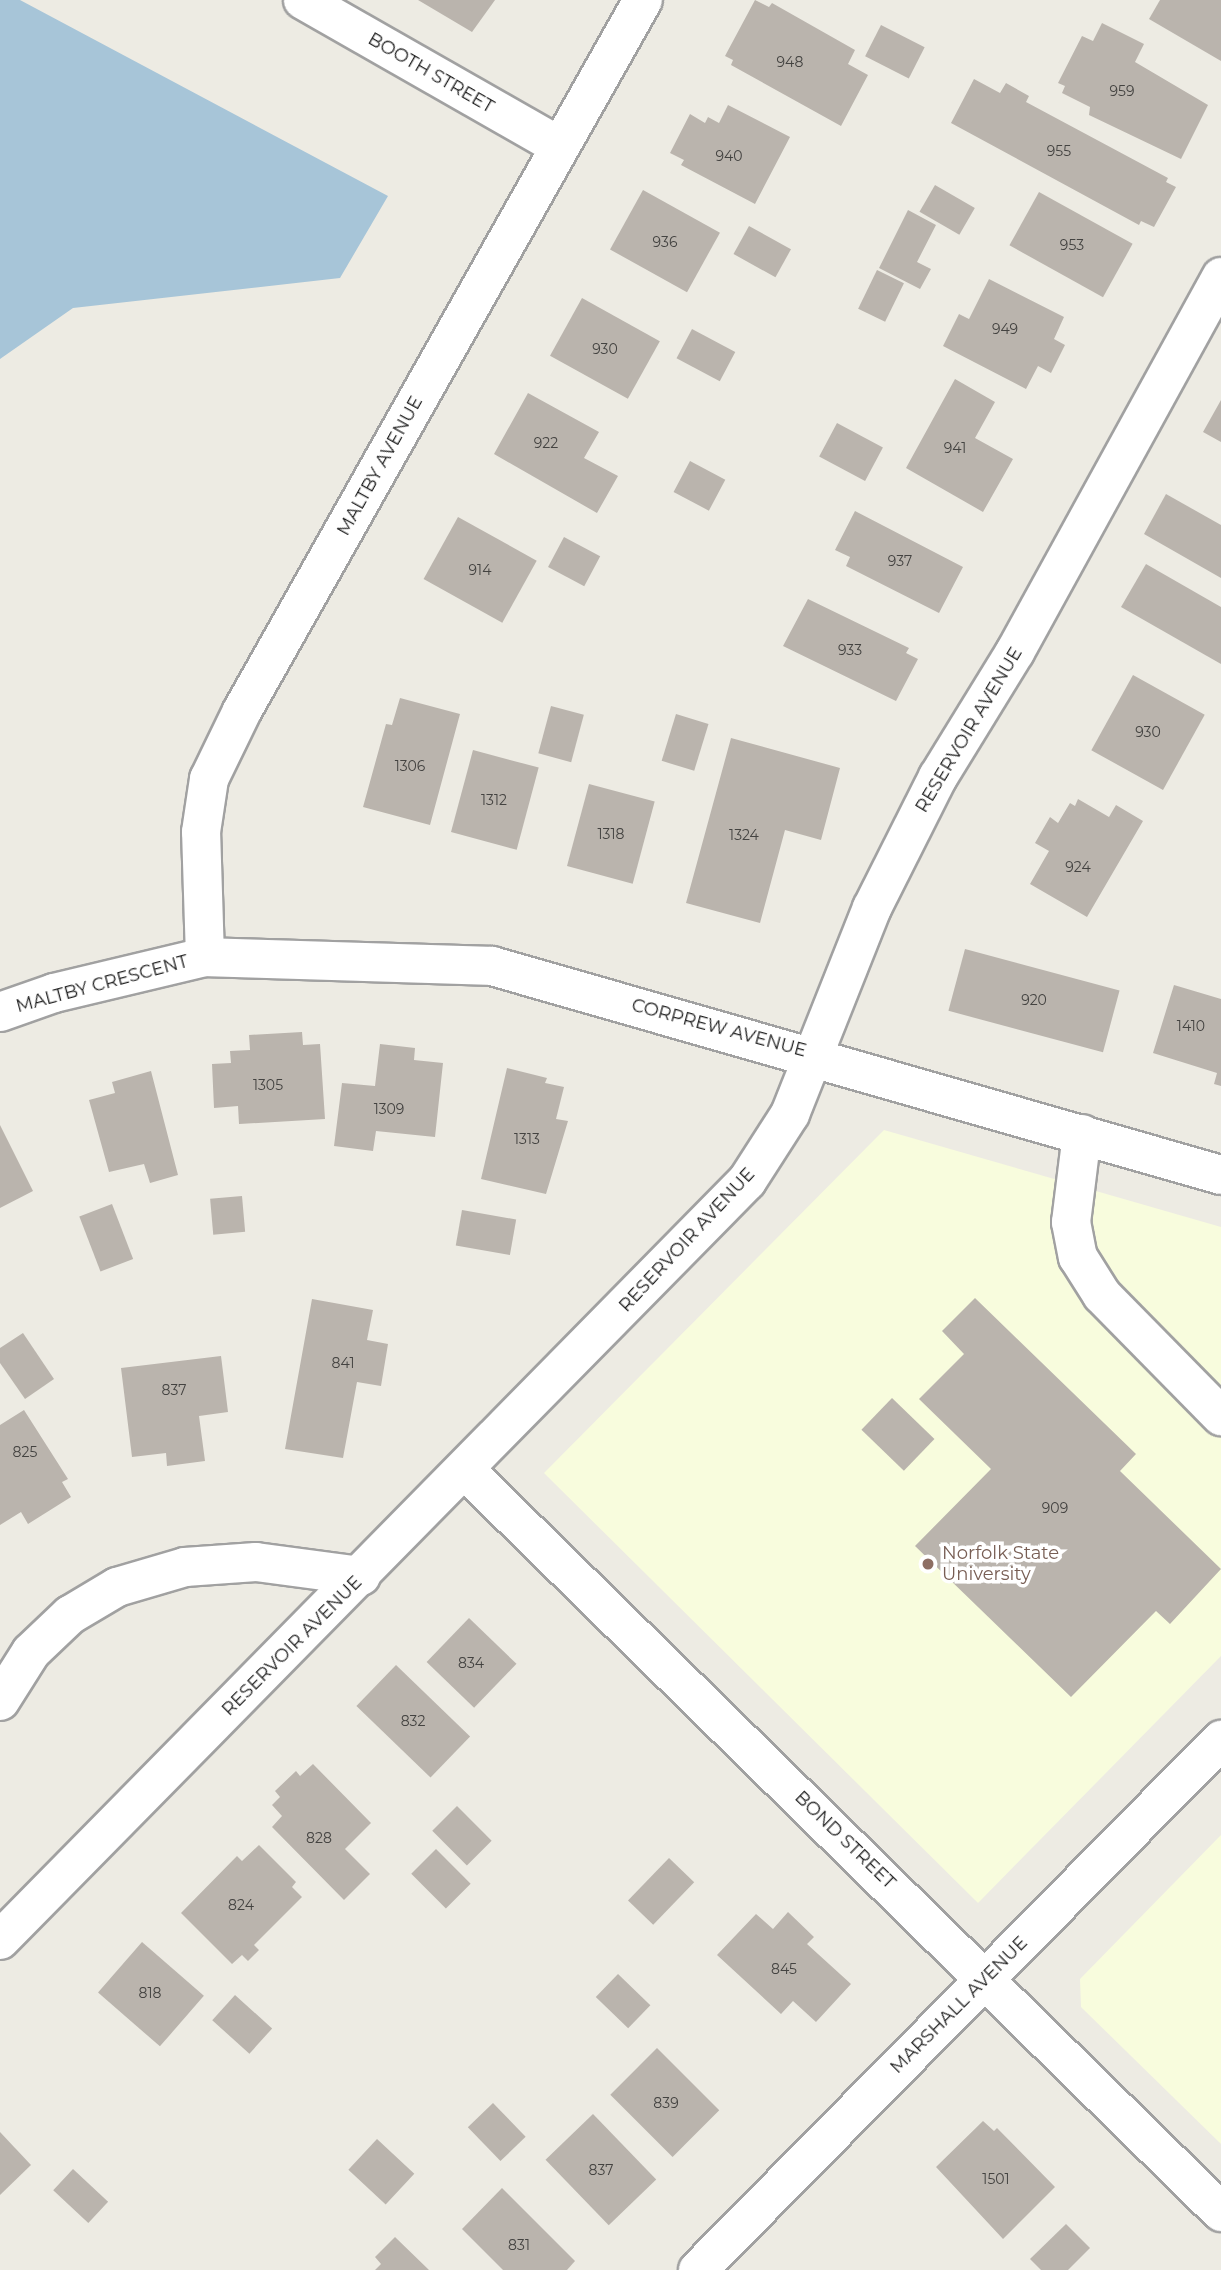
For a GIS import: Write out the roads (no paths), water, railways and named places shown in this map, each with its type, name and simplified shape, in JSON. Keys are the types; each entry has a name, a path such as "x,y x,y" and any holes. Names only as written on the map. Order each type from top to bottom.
{"street":[{"name":"BOOTH STREET","path":"303,0 559,146"},
{"name":"MALTBY AVENUE","path":"205,957 201,832 209,779 242,711 643,0"},
{"name":"RESERVOIR AVENUE","path":"0,1940 466,1471 747,1181 790,1114 872,908 938,777 1015,652 1221,276"},
{"name":"MALTBY CRESCENT","path":"0,1012 54,993 205,957"},
{"name":"CORPREW AVENUE","path":"205,957 492,965 813,1054 1221,1175"},
{"path":"1082,1134 1071,1222 1078,1257 1102,1295 1221,1416"},
{"name":"BOND STREET","path":"466,1471 986,1977 1221,2212"},
{"path":"0,1701 31,1652 70,1615 117,1587 185,1567 256,1562 361,1577"},
{"name":"MARSHALL AVENUE","path":"698,2270 1221,1740"}],"water":[{"path":"0,0 20,0 388,196 340,278 73,308 0,359"}],"place":[{"name":"Norfolk State University","path":"928,1564"}]}
